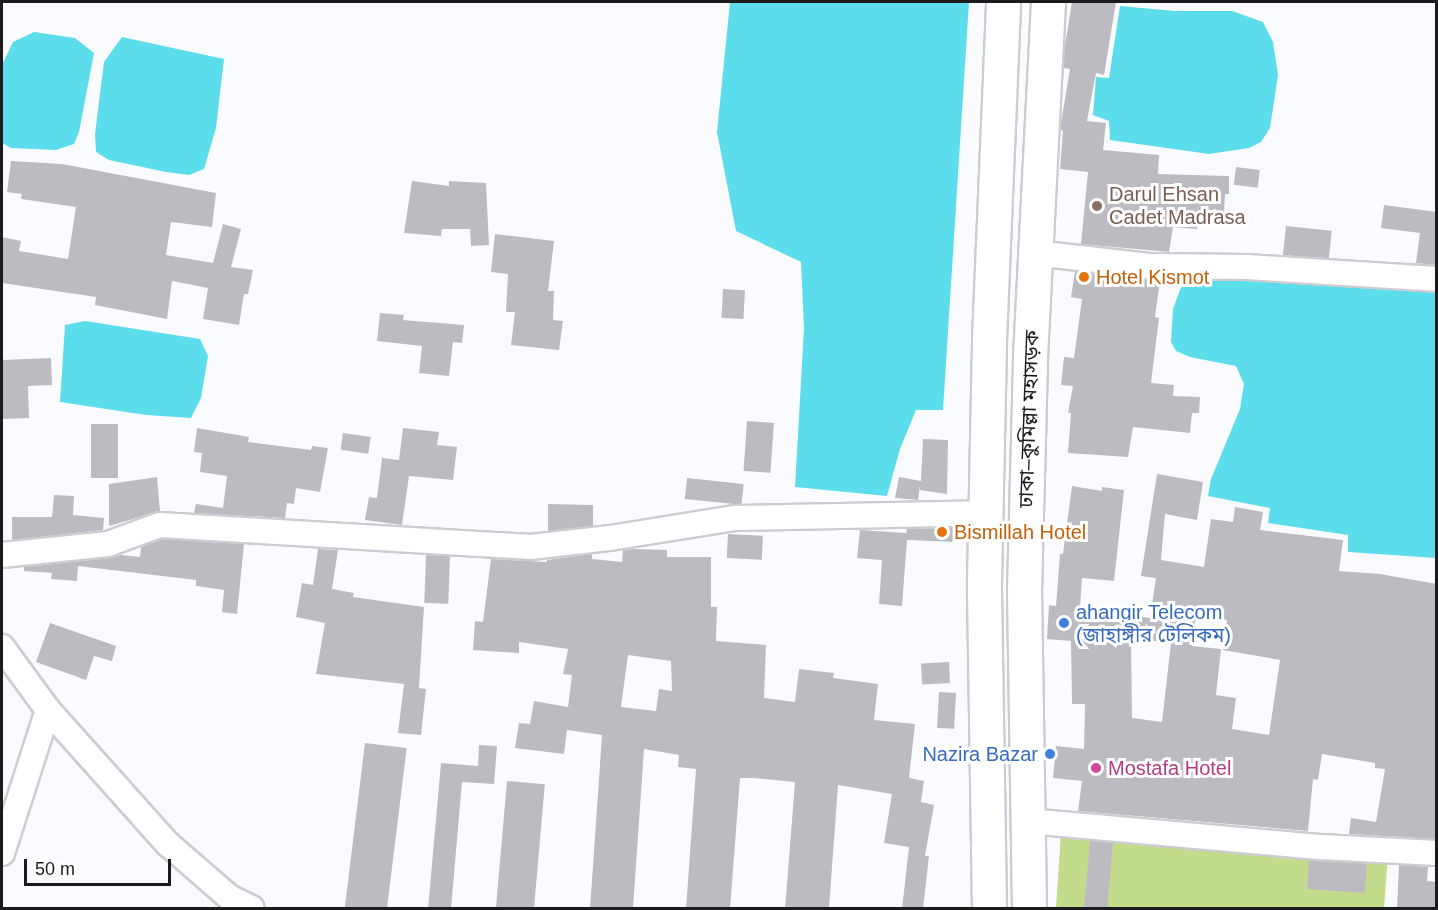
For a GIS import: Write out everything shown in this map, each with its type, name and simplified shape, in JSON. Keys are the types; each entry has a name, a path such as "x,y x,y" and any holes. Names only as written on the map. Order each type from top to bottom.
{"highway":[{"name":"ঢাকা–কুমিল্লা মহাসড়ক","path":"990,909 985,513 989,339 1003,2"},
{"name":"ঢাকা–কুমিল্লা মহাসড়ক","path":"1029,909 1024,591 1035,253 1048,2"}],"street":[{"path":"1035,253 1149,266 1247,267 1437,279"},
{"path":"2,555 108,544 160,525 321,537 531,547 610,538 735,518 985,513"},
{"path":"2,647 48,710 223,903 252,909"},
{"path":"2,853 48,710"},
{"path":"1028,820 1322,847 1437,853"}],"green space":[{"path":"1061,833 1388,854 1384,908 1056,908"}],"water":[{"path":"730,2 969,2 943,410 916,410 900,449 887,496 795,487 804,328 801,262 736,231 717,132"},
{"path":"1120,6 1175,11 1232,11 1263,22 1273,42 1278,75 1270,128 1261,142 1249,148 1209,154 1110,140 1109,121 1093,115 1096,77 1109,78"},
{"path":"34,32 75,38 94,53 79,132 74,144 56,150 11,148 2,143 2,65 13,42"},
{"path":"122,37 224,59 216,128 204,169 189,175 166,172 109,160 96,152 95,134 104,62"},
{"path":"1186,274 1338,282 1436,291 1436,558 1348,552 1348,535 1268,523 1270,508 1208,496 1211,479 1240,409 1244,384 1236,366 1190,357 1176,351 1171,342 1173,309"},
{"path":"85,321 200,339 208,356 201,398 191,418 146,415 60,402 65,325"}],"building":[{"path":"1072,2 1116,2 1104,75 1096,73 1087,121 1106,123 1103,150 1159,155 1158,174 1229,176 1229,194 1225,194 1224,212 1198,211 1197,229 1173,227 1169,252 1081,244 1088,172 1060,169 1063,131 1060,129 1070,69 1063,68"},
{"path":"11,161 62,164 216,193 212,227 171,222 166,255 213,263 223,224 241,229 231,267 253,270 248,294 244,294 239,325 203,319 208,288 172,281 167,319 95,305 96,297 2,283 2,237 21,241 19,251 68,259 76,207 21,199 22,194 7,192"},
{"path":"1236,167 1260,170 1258,188 1234,185"},
{"path":"412,181 449,186 449,181 486,183 489,245 471,246 470,229 442,229 441,236 404,233"},
{"path":"1384,205 1437,212 1437,265 1416,263 1420,233 1381,228"},
{"path":"1286,226 1332,231 1329,260 1283,255"},
{"path":"495,234 554,241 548,291 554,291 553,320 563,321 559,350 511,345 515,312 506,312 508,274 491,272"},
{"path":"1075,272 1160,280 1155,317 1159,318 1151,383 1174,385 1173,396 1200,397 1199,413 1192,413 1190,433 1133,427 1128,457 1068,453 1071,413 1068,413 1073,386 1061,385 1064,357 1074,358 1082,299 1071,297"},
{"path":"723,289 745,290 743,319 721,318"},
{"path":"380,313 404,315 403,320 464,325 462,343 453,342 449,376 419,373 422,346 377,341"},
{"path":"51,358 52,385 28,386 29,418 2,419 2,360"},
{"path":"747,421 774,423 770,473 744,471"},
{"path":"91,424 118,424 118,478 91,478"},
{"path":"197,428 249,437 248,442 311,450 312,446 328,448 320,492 296,488 294,504 287,503 285,518 194,513 196,504 223,508 227,476 200,472 202,453 194,452"},
{"path":"403,428 439,432 437,445 457,447 453,480 409,476 402,525 365,520 369,497 377,498 382,458 399,460"},
{"path":"343,433 371,437 368,454 341,450"},
{"path":"923,439 948,440 947,494 920,490 920,486 918,500 895,498 899,477 921,481"},
{"path":"1157,474 1203,482 1197,520 1165,514 1161,560 1204,567 1211,519 1233,522 1235,507 1263,512 1260,530 1343,540 1339,571 1380,574 1437,584 1437,839 1349,834 1351,818 1376,822 1385,769 1375,768 1375,763 1322,754 1318,780 1313,779 1308,831 1078,811 1082,781 1053,778 1056,746 1084,749 1085,704 1072,704 1071,641 1047,639 1049,605 1056,606 1060,554 1063,554 1072,486 1102,491 1102,487 1124,490 1114,581 1082,578 1080,608 1150,618 1156,578 1141,576","holes":["1196,615 1227,620 1223,650 1280,660 1269,735 1232,729 1236,698 1216,695 1221,649 1192,646","1131,638 1171,643 1162,722 1132,718"]},
{"path":"157,477 160,511 109,526 109,484"},
{"path":"687,478 744,484 741,505 685,499"},
{"path":"54,495 74,496 73,515 104,518 103,530 12,540 12,517 52,517"},
{"path":"548,504 593,505 593,526 548,531"},
{"path":"956,528 955,542 907,540 902,606 879,604 882,560 857,558 860,530 906,533 907,529"},
{"path":"728,534 763,536 762,560 727,558"},
{"path":"162,539 244,544 237,614 222,612 224,590 196,586 196,580 78,566 77,581 51,579 52,573 24,571 24,567 121,555 140,557 141,547"},
{"path":"318,549 338,550 332,589 354,593 353,597 424,607 419,688 426,689 421,735 398,733 404,684 316,674 325,623 296,617 302,583 313,585"},
{"path":"623,550 667,550 667,557 711,557 711,607 717,607 716,641 766,645 764,698 795,702 799,669 834,673 833,678 878,684 874,720 915,724 909,778 924,781 921,802 934,805 925,856 929,856 923,909 902,909 909,847 884,843 892,794 838,785 829,909 785,909 795,782 740,778 730,909 686,909 696,769 678,767 679,755 644,749 633,909 590,909 602,735 567,730 564,754 515,748 519,723 530,724 534,701 568,707 572,675 563,674 568,649 519,642 519,653 473,650 475,621 483,622 491,559 547,562 547,560 592,554 592,559 622,562","holes":["628,655 671,661 672,691 659,689 656,711 621,707"]},
{"path":"426,555 450,556 448,604 424,603"},
{"path":"50,623 116,646 112,661 94,656 86,680 36,662"},
{"path":"949,662 950,683 922,684 921,663"},
{"path":"939,692 956,693 954,729 937,728"},
{"path":"365,743 407,748 387,908 345,908"},
{"path":"479,745 497,746 494,784 462,782 451,909 428,909 441,763 478,766"},
{"path":"507,781 545,784 534,908 496,908"},
{"path":"1090,841 1113,843 1107,908 1084,908"},
{"path":"1309,860 1367,864 1365,893 1307,889"},
{"path":"1399,865 1428,867 1427,881 1437,882 1437,909 1397,909"}],"place":[{"name":"Darul Ehsan Cadet Madrasa","path":"1097,206"},
{"name":"Hotel Kismot","path":"1084,277"},
{"name":"Bismillah Hotel","path":"942,532"},
{"name":"ahangir Telecom (জাহাঙ্গীর টেলিকম)","path":"1064,623"},
{"name":"Nazira Bazar","path":"1050,754"},
{"name":"Mostafa Hotel","path":"1096,768"}]}
